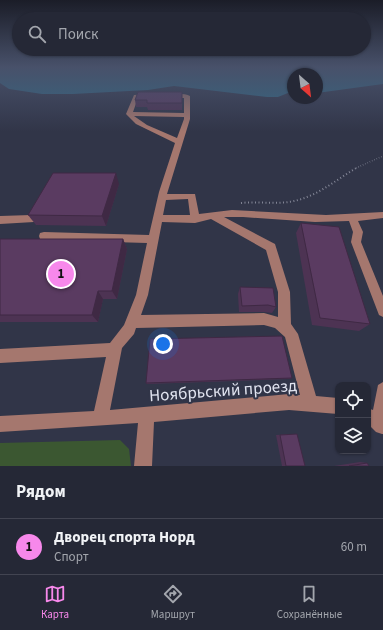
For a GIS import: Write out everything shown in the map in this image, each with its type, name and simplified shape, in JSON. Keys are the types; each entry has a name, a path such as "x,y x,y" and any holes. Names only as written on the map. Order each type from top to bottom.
{"street":[{"path":"129,114 136,96 158,96"},
{"path":"105,419 116,344 130,329 142,295 162,197 180,143 187,115 187,96 166,96"},
{"path":"129,114 187,115"},
{"path":"129,114 133,120 171,136 180,143"},
{"path":"162,197 192,196 195,219"},
{"path":"158,218 195,219 212,214 235,212 322,218 383,215"},
{"path":"212,214 271,247 284,292 285,326"},
{"path":"352,217 358,232 356,242 383,311"},
{"path":"0,220 31,220"},
{"path":"44,236 154,239"},
{"path":"132,322 264,319 275,321 285,326 291,334 310,403"},
{"path":"0,356 115,350"},
{"path":"377,422 383,390"},
{"name":"Ноябрьский проезд","path":"0,424 105,419 289,402 335,406"},
{"path":"143,466 148,414"}],"path":[{"path":"236,204 264,202 284,203 300,200 322,191 362,164 383,156"}],"green space":[{"path":"120,440 129,449 131,466 0,466 0,443"}],"water":[{"path":"9,89 156,89 73,94 42,94"},
{"path":"197,89 287,89 287,93 278,97"},
{"path":"323,89 348,89 323,92"}],"building":[{"path":"138,92 182,92 182,103 147,103 147,100 135,100"},
{"path":"53,173 116,173 102,216 28,215"},
{"path":"301,223 339,227 370,324 320,318"},
{"path":"0,239 123,239 112,291 98,291 92,315 0,315"},
{"path":"240,287 273,288 276,307 268,305 242,306"},
{"path":"282,336 292,378 146,383 150,339"},
{"path":"297,434 305,466 286,466 280,435"},
{"path":"367,463 369,466 349,466"}],"place":[{"name":"Дворец спорта Норд","path":"61,274"}]}
